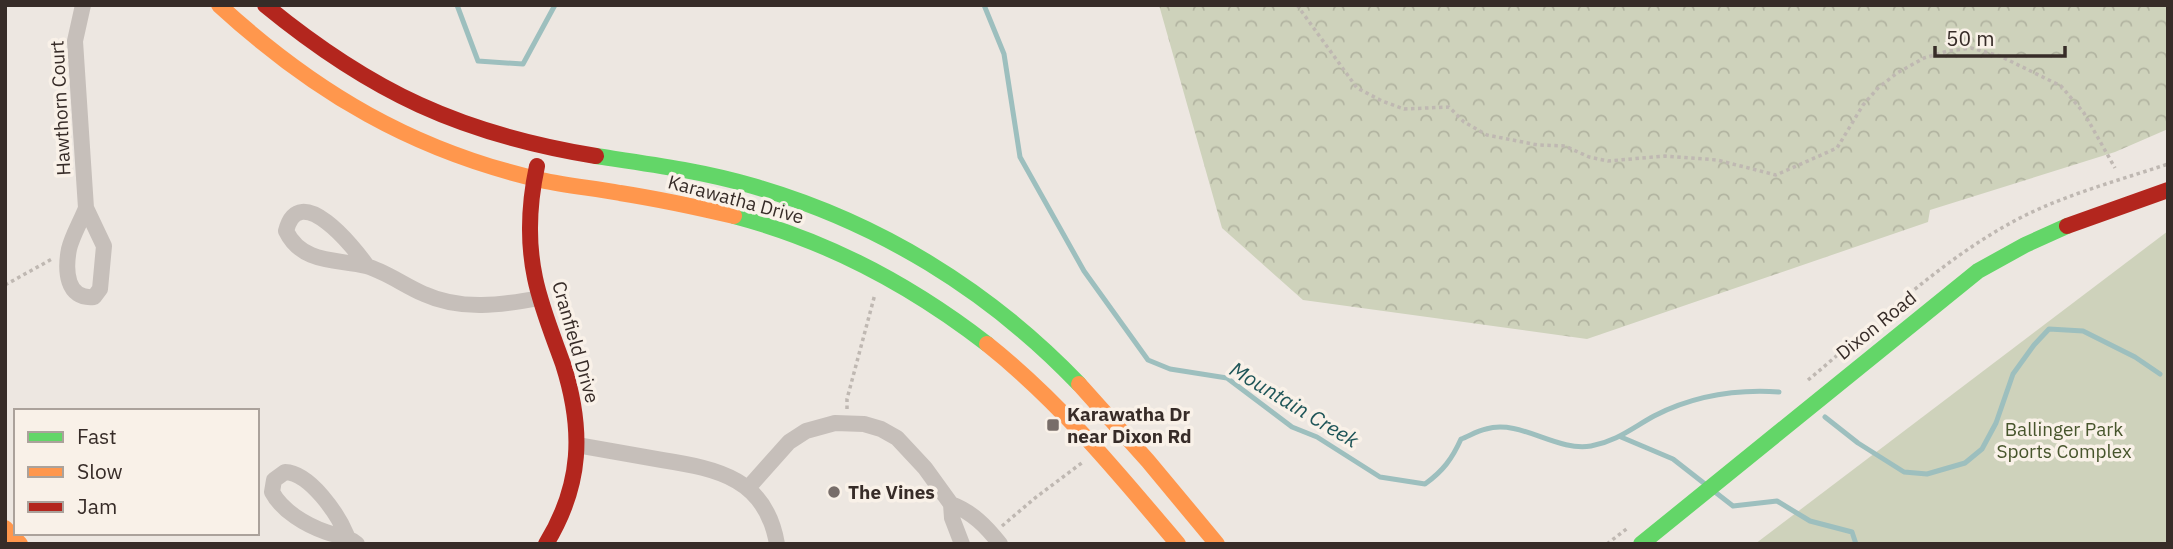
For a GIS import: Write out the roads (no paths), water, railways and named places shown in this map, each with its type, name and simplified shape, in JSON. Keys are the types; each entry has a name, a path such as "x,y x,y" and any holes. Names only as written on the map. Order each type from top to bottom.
{"main road":[{"name":"Karawatha Drive","path":"219,5 277,58 335,98 424,143 534,178 665,201 760,224 861,263 913,291 984,342 1058,407 1112,465 1178,544"},
{"name":"Karawatha Drive","path":"265,5 334,58 392,93 449,120 541,146 703,173 780,194 828,212 920,256 993,306 1049,355 1149,461 1217,544"},
{"name":"Cranfield Drive","path":"541,146 534,178 529,226 532,263 540,298 573,400 577,446 577,466 571,493 559,523 546,544"},
{"name":"Dixon Road","path":"1641,544 1978,271 2010,251 2078,220 2168,190"},
{"path":"5,528 20,544"}],"street":[{"name":"Hawthorn Court","path":"82,5 75,41 86,208 104,246 100,289 94,297 85,298 75,293 69,284 69,249 86,208"},
{"path":"366,266 353,246 319,217 306,212 299,213 293,215 288,222 286,231 290,241 318,258 340,264 366,266 427,296 487,306 540,298"},
{"path":"748,488 789,442 821,425 847,422 881,429 897,438 917,458 951,503 985,525 1000,544"},
{"path":"577,446 709,468 737,479 769,514 777,544"},
{"path":"285,472 298,476 320,494 352,540 307,524 280,504 272,492 274,480 285,472"},
{"path":"951,503 952,518 962,544"}],"waterway":[{"name":"Mountain Creek","path":"457,5 478,61 523,64 555,5"},
{"name":"Mountain Creek","path":"984,5 1004,54 1020,157 1084,271 1148,360 1170,369 1227,378 1292,427 1317,437 1380,477 1425,484 1446,464 1461,439 1486,429 1512,428 1578,447 1591,446 1617,437 1684,403 1730,393 1779,392"},
{"name":"Mountain Creek","path":"1825,417 1858,443 1904,472 1927,474 1965,463 1982,449 1996,423 2013,374 2049,329 2083,331 2135,357 2160,374"},
{"path":"1621,437 1673,459 1705,484"},
{"path":"1715,492 1733,506 1777,501 1810,521 1852,532 1856,544"}],"place":[{"name":"Karawatha Dr near Dixon Rd","path":"1053,425"},
{"name":"The Vines","path":"834,492"}],"park label":[{"name":"Ballinger Park Sports Complex","path":"2064,440"}]}
